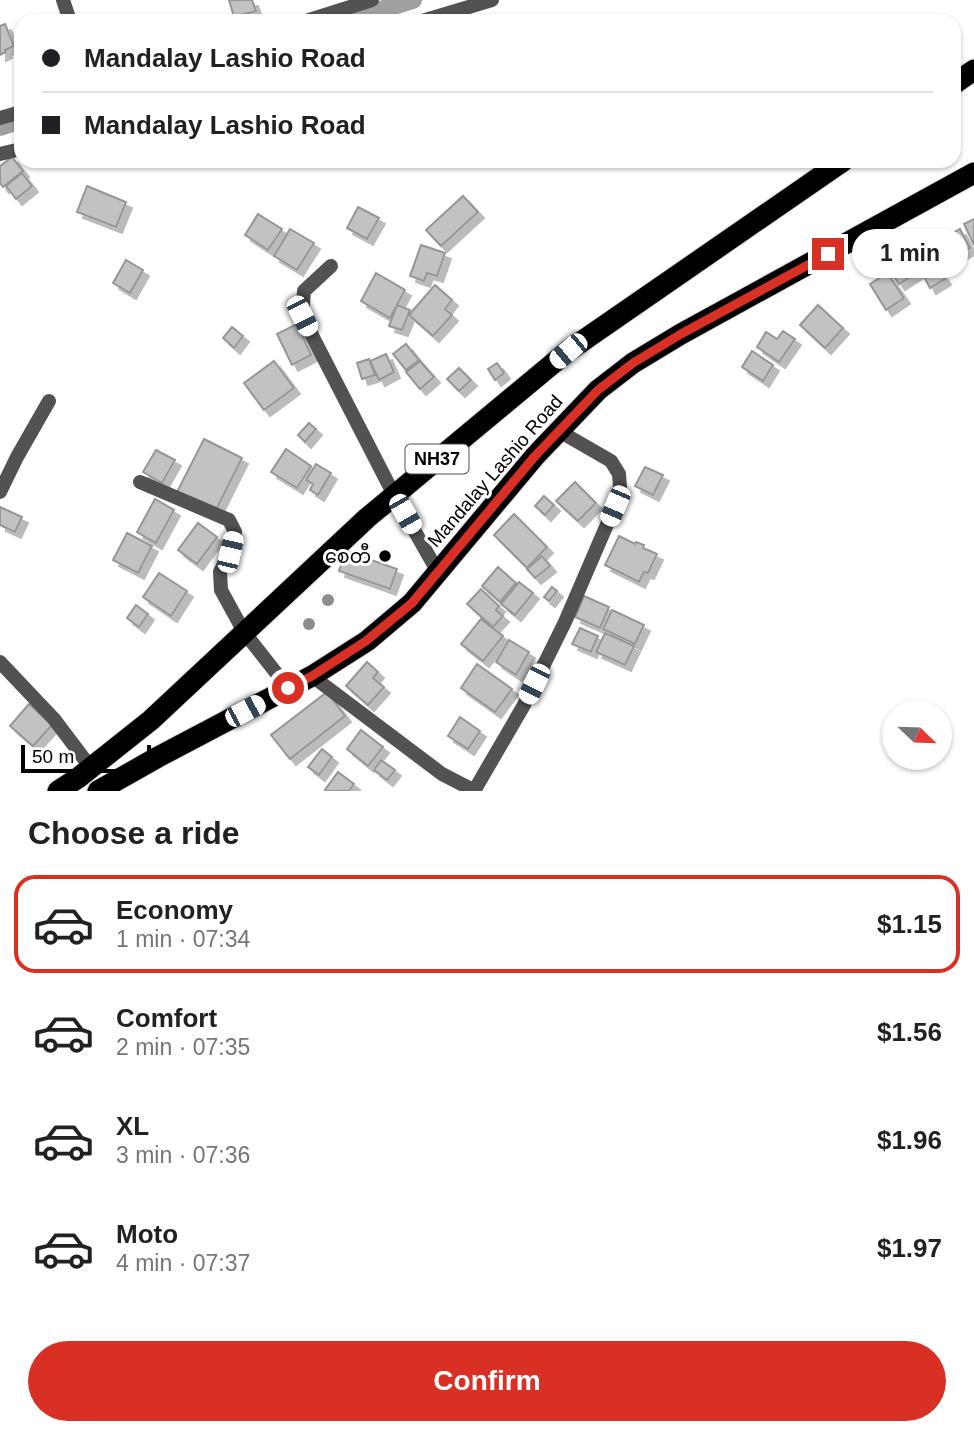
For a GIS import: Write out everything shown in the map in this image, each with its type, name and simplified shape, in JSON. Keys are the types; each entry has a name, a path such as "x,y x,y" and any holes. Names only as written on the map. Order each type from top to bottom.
{"highway":[{"name":"Mandalay Lashio Road","path":"58,791 151,720 367,518 568,351 833,168"},
{"name":"Mandalay Lashio Road","path":"98,791 312,676 366,641 412,603 535,456 598,390 633,363 974,173"}],"street":[{"path":"328,14 372,0"},
{"path":"445,14 492,0"},
{"path":"331,267 304,291 302,316 394,495 438,572"},
{"path":"0,492 49,401"},
{"path":"312,676 442,774 474,791 524,705 565,622 615,506 620,487 619,474 611,461 559,431"},
{"path":"139,482 229,520 235,532 230,552 220,572 221,590 244,632 288,688"},
{"path":"0,662 54,719 90,768"}],"building":[{"path":"229,0 252,0 256,11 233,14"},
{"path":"5,24 14,46 0,55 0,26"},
{"path":"12,157 14,168 21,168 23,171 3,187 0,183 0,166"},
{"path":"22,173 32,186 16,199 6,186"},
{"path":"87,186 126,202 116,227 77,212"},
{"path":"463,196 478,212 441,246 426,230"},
{"path":"358,207 379,218 367,239 347,228"},
{"path":"258,214 282,229 268,250 245,235"},
{"path":"974,219 974,245 964,224"},
{"path":"290,229 314,243 297,270 274,256"},
{"path":"960,229 970,248 942,264 932,245"},
{"path":"421,245 445,253 437,276 427,273 424,281 410,276"},
{"path":"908,250 921,270 899,284 886,264"},
{"path":"126,260 143,270 130,293 113,283"},
{"path":"936,265 945,279 930,288 922,273"},
{"path":"376,273 405,290 390,318 361,301"},
{"path":"887,273 904,298 886,310 870,284"},
{"path":"435,285 452,300 445,309 452,315 433,336 409,315"},
{"path":"397,305 410,310 402,330 389,326"},
{"path":"818,305 843,328 825,348 800,325"},
{"path":"297,324 311,355 292,365 277,334"},
{"path":"232,327 243,336 234,348 223,338"},
{"path":"783,331 795,339 779,362 757,347 766,332 777,339"},
{"path":"406,344 419,360 406,370 393,354"},
{"path":"752,351 773,365 763,381 742,367"},
{"path":"386,354 394,372 379,380 370,361"},
{"path":"369,359 375,375 362,379 357,363"},
{"path":"274,361 294,388 264,410 244,383"},
{"path":"420,361 434,377 420,389 406,372"},
{"path":"497,363 504,373 495,380 488,369"},
{"path":"459,368 471,380 459,391 447,379"},
{"path":"309,423 316,429 305,442 298,435"},
{"path":"204,439 242,458 215,512 177,492"},
{"path":"286,449 311,466 297,488 271,472"},
{"path":"156,450 175,460 162,483 143,472"},
{"path":"316,464 331,473 318,495 310,490 313,484 306,480"},
{"path":"645,467 663,475 653,495 635,486"},
{"path":"575,482 596,503 578,521 556,501"},
{"path":"544,496 554,505 545,515 535,506"},
{"path":"155,499 174,510 156,543 137,532"},
{"path":"0,507 22,517 15,532 0,525"},
{"path":"514,514 547,547 527,568 494,535"},
{"path":"198,523 217,537 197,564 178,550"},
{"path":"127,533 152,546 138,573 113,560"},
{"path":"619,536 635,544 644,545 643,548 657,554 648,573 644,572 639,582 605,565"},
{"path":"346,551 397,569 390,589 339,571"},
{"path":"542,556 550,566 535,578 527,569"},
{"path":"498,567 516,583 500,602 482,586"},
{"path":"159,573 187,591 171,616 143,597"},
{"path":"519,582 533,593 515,615 501,604"},
{"path":"552,587 557,591 549,601 544,597"},
{"path":"481,589 499,606 496,610 503,616 493,627 467,604"},
{"path":"584,596 609,607 600,628 575,617"},
{"path":"136,605 148,614 139,627 127,618"},
{"path":"612,610 644,625 635,644 603,629"},
{"path":"481,619 503,636 483,661 461,644"},
{"path":"580,628 598,636 591,652 572,644"},
{"path":"605,633 634,646 625,665 596,652"},
{"path":"509,640 529,652 516,675 496,662"},
{"path":"367,662 378,672 373,678 384,687 368,705 346,686"},
{"path":"477,664 512,689 495,712 461,688"},
{"path":"327,692 345,716 290,759 271,735"},
{"path":"29,704 52,725 33,746 10,726"},
{"path":"460,717 480,731 468,749 448,736"},
{"path":"361,730 383,747 368,766 347,749"},
{"path":"322,749 332,757 319,775 308,767"},
{"path":"381,760 395,770 387,780 374,770"},
{"path":"338,772 354,784 349,791 326,791 325,790"}],"waterway":[{"path":"368,14 413,0"},
{"path":"0,127 14,122"}],"place":[{"name":"စေတီ","path":"385,556"}],"route":[{"path":"288,688 312,676 366,641 412,603 535,456 598,390 633,363 681,334 828,254"}]}
